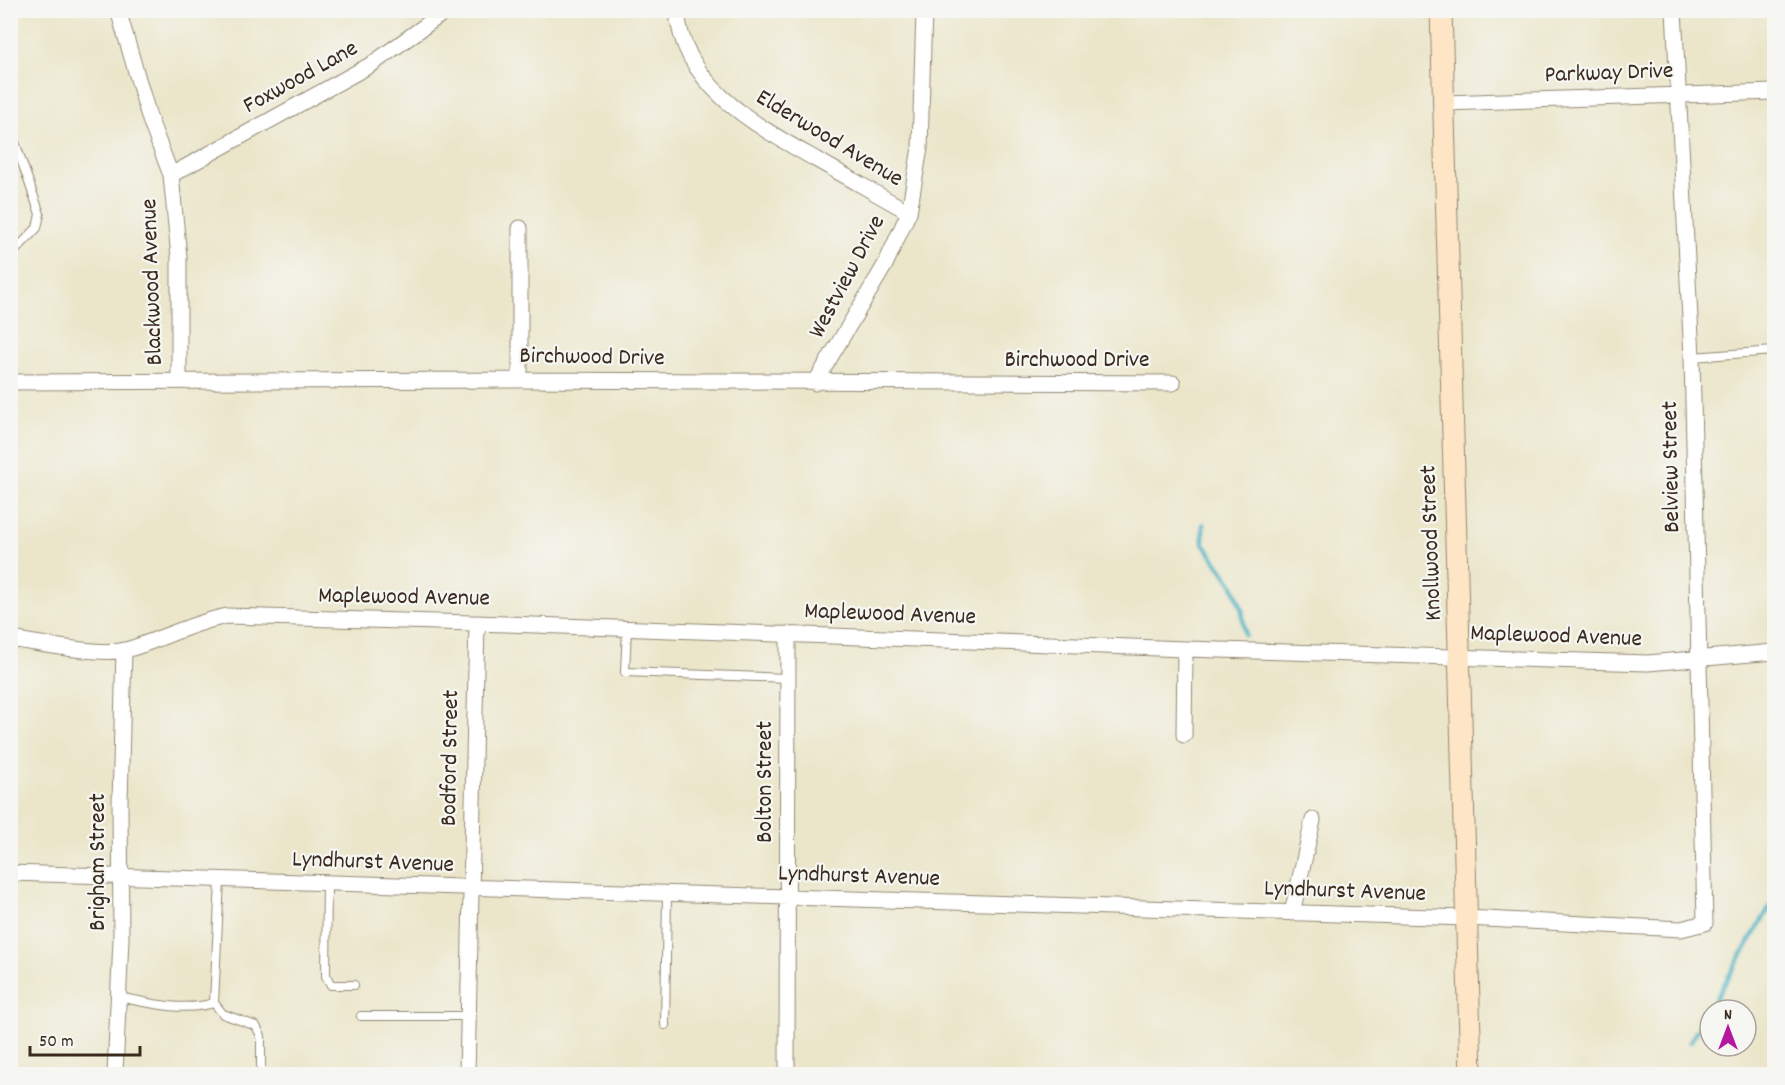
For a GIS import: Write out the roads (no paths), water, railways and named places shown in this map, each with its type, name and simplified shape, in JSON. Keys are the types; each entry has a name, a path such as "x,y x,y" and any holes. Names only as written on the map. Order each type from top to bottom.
{"main road":[{"name":"Knollwood Street","path":"1441,10 1471,1074"}],"street":[{"name":"Blackwood Avenue","path":"118,10 150,120 171,175 179,257 179,381"},
{"name":"Foxwood Lane","path":"171,175 372,64 447,10"},
{"name":"Elderwood Avenue","path":"677,10 678,21 692,59 716,92 752,122 909,212"},
{"name":"Westview Drive","path":"815,383 885,265 909,212 920,148 924,10"},
{"name":"Belview Street","path":"1674,10 1692,357 1705,923"},
{"name":"Parkway Drive","path":"1444,103 1774,92"},
{"path":"520,228 520,380"},
{"name":"Birchwood Drive","path":"10,382 520,380 1173,383"},
{"name":"Maplewood Avenue","path":"10,639 78,649 124,650 187,625 227,616 1648,663 1774,652"},
{"name":"Bodford Street","path":"467,1074 477,623"},
{"name":"Bolton Street","path":"787,1074 788,634"},
{"path":"1184,735 1185,649"},
{"name":"Brigham Street","path":"115,1074 124,650"},
{"path":"1292,913 1313,820"},
{"name":"Lyndhurst Avenue","path":"10,873 1467,918 1681,929 1705,923"}],"lane":[{"path":"10,128 40,214 37,228 10,256"},
{"path":"1692,357 1774,351"},
{"path":"627,628 625,672 788,678"},
{"path":"220,880 214,1003 223,1014 256,1026 261,1036 261,1074"},
{"path":"327,884 326,976 331,985 354,985"},
{"path":"665,1025 667,894"},
{"path":"118,997 166,1005 201,1007 214,1003"},
{"path":"361,1016 468,1016"}],"waterway":[{"path":"1203,524 1203,543 1233,585 1242,610 1245,635"},
{"path":"1690,1042 1774,900"}]}
